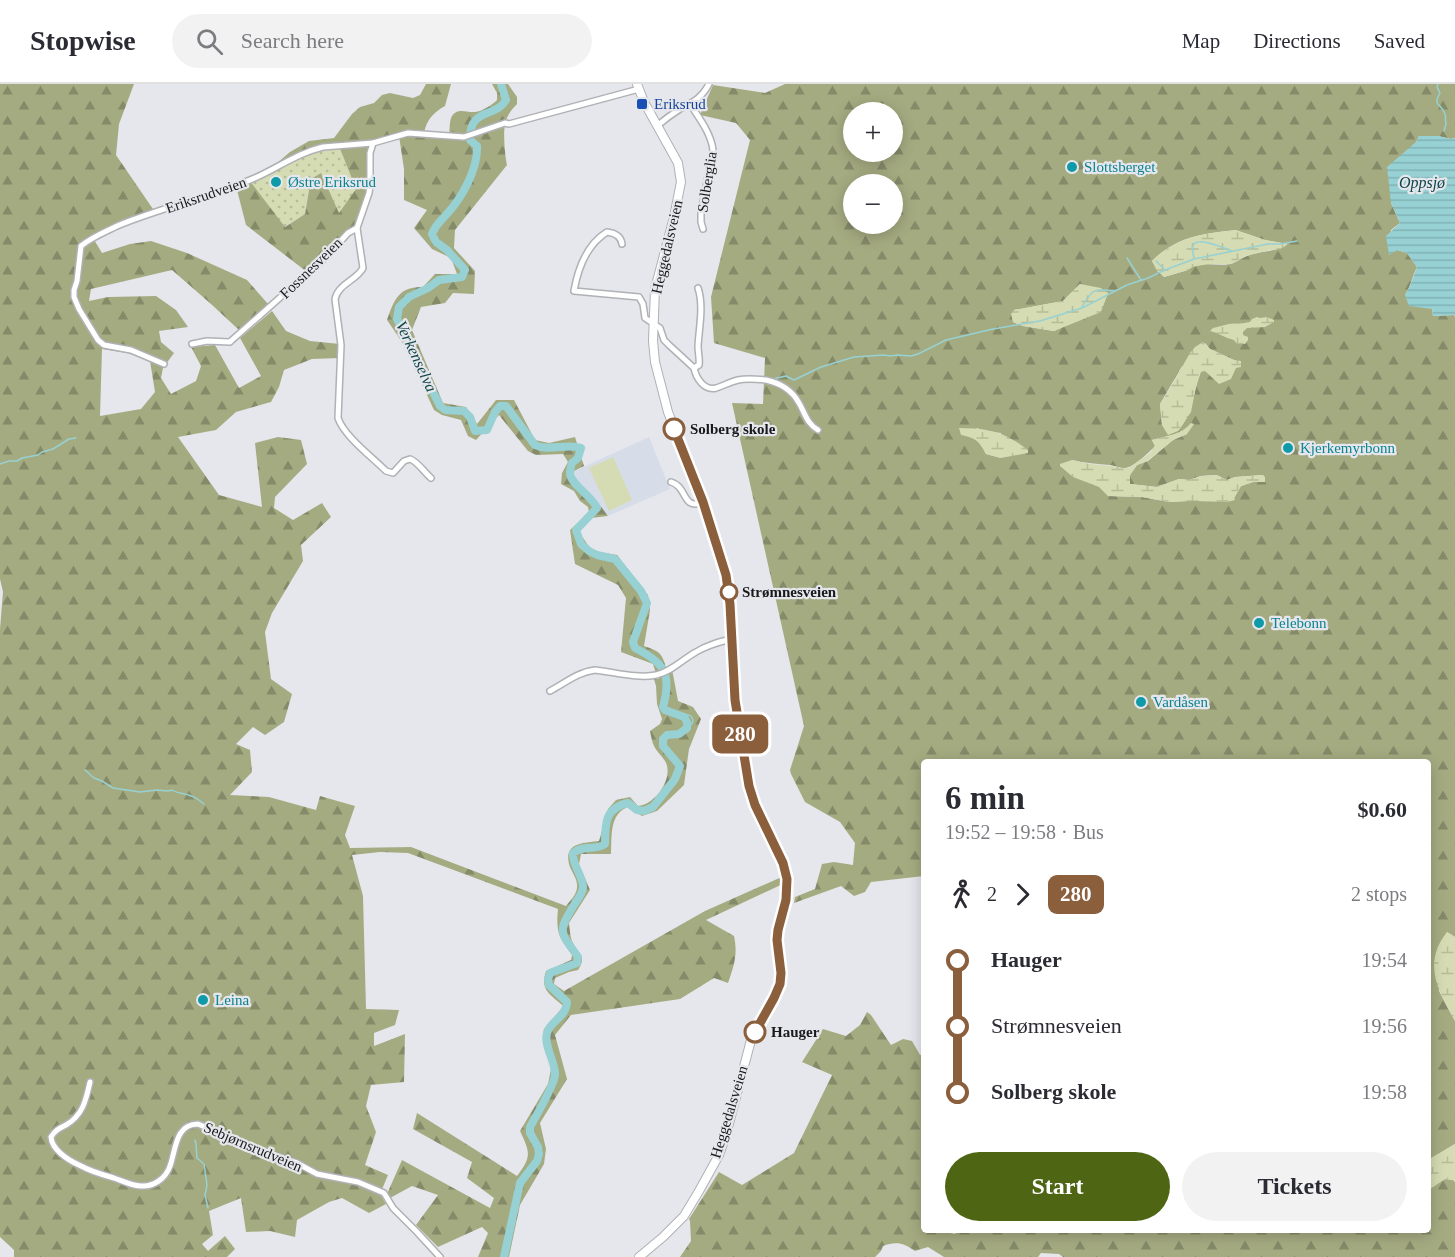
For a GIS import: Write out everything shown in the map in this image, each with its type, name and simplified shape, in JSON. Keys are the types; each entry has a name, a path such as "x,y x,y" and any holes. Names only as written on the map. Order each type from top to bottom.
{"main road":[{"name":"Heggedalsveien","path":"638,86 678,163 681,182 657,280 654,299 653,352 672,423 703,502 728,585 735,700 749,786 755,805 783,863 787,879 786,900 777,940 781,979 778,990 751,1040 719,1155 684,1216 639,1257"}],"street":[{"path":"657,126 695,101 709,84"},
{"name":"Eriksrudveien","path":"164,364 131,350 104,345 96,337 79,309 74,297 81,246 98,235 146,214 256,178 307,151 323,147 373,144 408,133 458,137 470,135 638,86"},
{"name":"Solberglia","path":"690,104 708,133 713,150 701,213 703,229"},
{"name":"Fossnesveien","path":"192,344 230,342 327,256 348,233 357,228 369,193 370,153 373,144"},
{"path":"357,228 363,268 344,284 337,292 335,299 341,345 338,418 347,433 386,471 393,473 404,461 410,459 415,461 431,478"},
{"path":"622,244 616,235 607,232 593,244 587,251 574,291 639,297 643,304 645,318 660,328 664,340 694,368 702,384 716,388 741,379 777,383 790,392 799,403 810,424 818,430"},
{"path":"694,368 699,365 700,361 698,288"},
{"path":"671,482 679,486 691,504 697,505 703,502"},
{"path":"550,691 576,676 595,670 646,676 664,673 698,650 731,639"},
{"name":"Sebjørnsrudveien","path":"90,1082 81,1111 75,1119 55,1131 51,1137 53,1145 81,1166 130,1184 141,1186 154,1184 167,1173 181,1132 187,1125 198,1124 297,1163 317,1174 358,1182 384,1193 393,1208 440,1257"}],"shaded area":[{"name":"Solberg skole","path":"649,437 670,489 608,516 595,498 571,481 572,472"}],"green space":[{"path":"0,84 134,84 119,124 116,155 155,212 93,238 102,253 130,244 151,241 187,253 247,280 268,304 239,330 172,270 91,289 89,301 108,297 156,296 176,310 188,327 159,331 161,342 174,353 163,368 161,378 171,394 196,381 201,366 191,347 215,345 239,388 261,376 240,338 272,311 286,331 310,341 340,344 340,358 312,359 284,370 271,402 236,412 216,430 178,437 219,495 262,507 255,443 278,437 301,440 307,464 275,497 274,508 293,520 322,503 331,517 301,545 303,561 272,613 265,632 271,679 292,694 284,722 265,735 253,727 236,744 250,750 252,772 230,795 269,797 316,810 320,796 355,806 345,835 350,848 411,847 566,906 577,888 568,859 571,849 580,844 599,841 608,809 616,800 630,797 638,806 644,805 660,792 664,785 668,772 667,766 654,746 650,731 660,724 662,719 657,704 654,679 658,679 672,669 678,701 693,707 701,719 689,749 684,785 657,811 642,816 628,807 622,810 617,815 613,827 611,854 581,854 579,864 590,890 569,923 571,939 582,962 578,970 555,978 554,984 564,991 705,911 784,876 785,883 706,920 734,936 734,965 728,983 714,978 680,999 571,1015 555,1035 567,1079 540,1123 546,1149 544,1164 520,1205 509,1257 478,1257 488,1233 482,1227 438,1247 416,1225 438,1195 412,1186 390,1198 387,1194 402,1160 490,1208 494,1198 467,1178 472,1162 413,1129 417,1113 517,1176 525,1164 528,1154 520,1131 548,1084 551,1069 543,1037 544,1029 562,1008 562,1005 547,991 544,977 546,971 571,960 572,955 559,933 558,909 408,853 380,852 352,855 363,896 366,1009 399,1010 395,1025 374,1033 374,1046 405,1034 404,1082 371,1085 366,1106 376,1132 365,1165 388,1175 380,1194 386,1204 369,1213 342,1198 329,1202 297,1220 295,1237 270,1231 246,1232 241,1198 209,1211 213,1235 202,1244 208,1251 225,1236 235,1249 227,1257 14,1257 14,1250 0,1237 0,629 3,592 0,579","holes":["102,349 127,353 150,361 155,392 141,409 100,416"]},
{"path":"426,84 451,84 445,106 431,117 424,133 449,136 450,120 454,113 478,111 487,108 497,100 497,93 492,84 508,84 517,97 517,104 506,119 505,125 507,165 455,230 454,248 475,271 474,294 453,293 445,303 421,307 412,330 443,403 466,407 477,424 496,400 514,400 535,440 549,443 575,437 584,466 572,472 571,481 583,488 608,516 591,518 579,532 592,551 617,555 648,595 650,610 644,646 660,654 667,671 657,677 653,664 621,652 626,598 618,585 575,564 570,530 589,512 588,507 580,501 574,491 561,484 562,473 568,462 563,454 536,455 528,451 499,415 476,440 468,436 461,420 442,415 434,410 402,342 387,320 392,306 403,292 415,287 423,287 435,274 457,274 451,258 432,249 414,228 427,210 404,200 404,169 399,136 372,143 370,185 357,224 307,272 246,225 236,186 250,181 285,227 305,214 311,179 321,173 339,213 356,189 339,146 308,152 263,175 290,152 309,141 334,138 360,107 374,103 382,95 390,93 413,98 420,95"},
{"path":"785,84 1455,84 1455,138 1419,136 1391,203 1400,223 1391,230 1389,254 1397,250 1407,253 1417,267 1405,295 1432,309 1433,316 1454,315 1455,317 1455,937 1447,932 1439,991 1455,1021 1455,1144 1431,1158 1431,759 921,759 921,876 871,882 865,892 854,896 841,886 794,903 795,897 815,889 822,864 834,862 853,865 855,843 840,822 805,802 790,770 804,726 732,403 763,404 765,358 714,343 711,297 750,140 736,123 700,115 713,85 765,93","holes":["1235,230 1265,240 1287,244 1278,249 1252,254 1225,265 1198,265 1164,277 1152,261 1181,241 1212,233","1080,284 1108,293 1102,307 1054,331 1013,322 1014,310 1063,301","1205,343 1210,349 1234,360 1201,371 1188,416 1178,431 1162,425 1160,404 1181,368","977,428 1001,433 1001,458 986,454 980,442 972,437","1185,430 1187,434 1173,440 1148,461 1137,465 1130,475 1130,484 1157,487 1179,479 1189,480 1216,475 1227,480 1235,477 1263,475 1265,482 1253,482 1241,486 1234,498 1169,502 1142,497 1109,496 1072,460 1126,468 1139,461 1155,446 1152,440"]},
{"path":"339,146 356,189 339,214 320,174 311,180 305,214 284,227 250,181 309,152"},
{"path":"1236,230 1265,240 1288,244 1281,249 1246,256 1231,264 1192,267 1164,277 1157,271 1152,261 1181,241"},
{"path":"1080,284 1101,288 1108,293 1101,312 1054,331 1013,322 1011,314 1014,310 1063,301"},
{"path":"1257,317 1267,317 1274,322 1265,327 1247,328 1243,332 1243,335 1248,337 1245,344 1237,344 1234,340 1210,331 1227,324 1250,322"},
{"path":"1203,342 1210,349 1241,361 1241,367 1236,368 1231,379 1219,384 1205,371 1201,372 1191,412 1178,431 1168,435 1162,425 1160,405 1190,353"},
{"path":"1191,423 1194,424 1187,434 1173,440 1147,461 1137,465 1130,475 1130,484 1157,487 1179,479 1189,480 1201,476 1217,475 1227,480 1235,477 1263,475 1265,482 1253,482 1241,486 1234,497 1235,500 1227,502 1169,502 1142,497 1108,496 1099,487 1073,477 1060,466 1072,460 1129,468 1150,453 1155,446 1152,440 1178,433"},
{"path":"959,428 988,430 1004,435 1028,450 1028,453 1001,458 986,454 977,441 961,435"},
{"path":"613,457 632,500 609,511 589,468"},
{"path":"1447,932 1455,937 1455,1021 1438,988 1434,966 1439,944"},
{"path":"867,1012 891,1045 903,1039 912,1041 921,1055 921,1233 1431,1233 1431,1187 1445,1179 1455,1182 1455,1257 1063,1257 1059,1254 1041,1253 1038,1257 944,1257 928,1247 915,1251 896,1243 883,1246 875,1257 680,1257 691,1241 689,1219 719,1172 742,1185 794,1153 832,1075 802,1062 823,1029 846,1036 860,1025"},
{"path":"1455,1144 1455,1182 1445,1179 1431,1188 1431,1158"}],"water":[{"name":"Oppsjø","path":"1419,136 1455,138 1455,317 1454,315 1433,316 1432,309 1409,306 1405,295 1417,267 1407,253 1397,250 1389,255 1386,236 1400,223 1391,203 1387,167 1416,142"}],"waterway":[{"name":"Verkenselva","path":"501,84 506,100 502,106 478,118 471,130 470,140 477,146 477,155 468,183 432,234 436,242 447,250 465,270 462,277 439,280 409,297 399,307 397,319 440,406 445,410 464,411 470,417 475,431 487,430 495,412 500,406 506,406 535,445 546,448 569,446 581,448 578,458 572,463 571,477 597,508 576,530 581,544 597,555 615,559 641,591 647,603 633,642 635,648 653,659 664,671 667,686 663,707 665,710 684,717 687,722 687,728 679,734 667,735 663,739 663,746 680,766 675,779 653,807 644,811 637,810 628,803 620,805 608,817 605,844 577,850 573,853 583,888 565,921 563,932 578,957 577,963 550,973 548,979 549,985 567,1002 564,1012 551,1025 547,1033 546,1038 555,1075 530,1127 530,1133 538,1147 539,1154 537,1161 520,1183 504,1257"},
{"path":"1438,84 1440,93 1437,103 1444,111 1446,124 1444,131"},
{"path":"773,379 786,376 794,380 821,367 854,357 911,356 946,340 1040,321 1082,308 1127,285 1194,259 1268,244 1297,241"},
{"path":"1194,258 1192,248 1198,242 1213,244 1232,251"},
{"path":"1127,258 1141,280"},
{"path":"1156,261 1164,269"},
{"path":"1082,307 1094,291 1114,291"},
{"path":"0,464 38,455 69,439 76,438"},
{"path":"680,715 691,716 692,724 687,728"},
{"path":"85,770 94,778 113,788 140,792 172,790 195,797 204,804"},
{"path":"195,1140 197,1158 204,1164 207,1185 205,1195 208,1208"}],"bus line":[{"name":"280","path":"674,429 703,502 726,575 730,604 735,700 751,796 783,863 787,879 786,900 777,940 780,984 755,1032"}],"place":[{"name":"Eriksrud","path":"642,104"},
{"name":"Slottsberget","path":"1072,167"},
{"name":"Østre Eriksrud","path":"276,182"},
{"name":"Solberg skole","path":"674,429"},
{"name":"Kjerkemyrbonn","path":"1288,448"},
{"name":"Strømnesveien","path":"729,592"},
{"name":"Telebonn","path":"1259,623"},
{"name":"Vardåsen","path":"1141,702"},
{"name":"Leina","path":"203,1000"},
{"name":"Hauger","path":"755,1032"}]}
